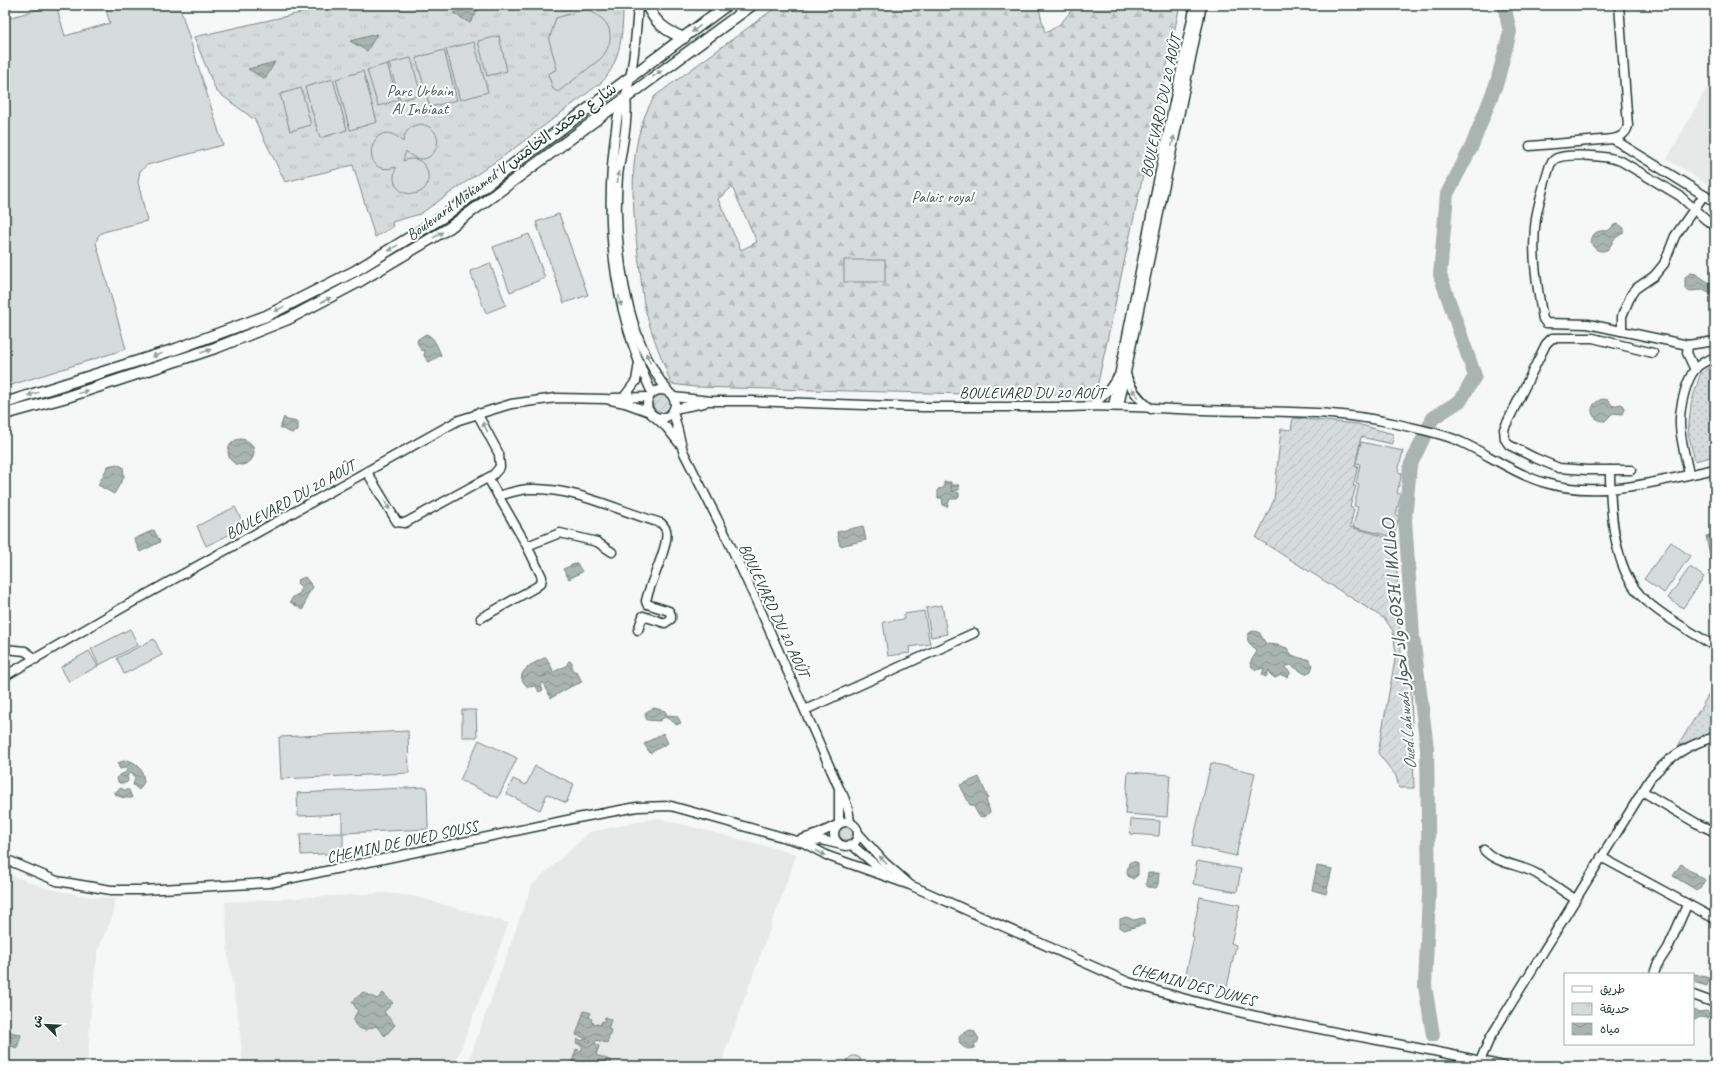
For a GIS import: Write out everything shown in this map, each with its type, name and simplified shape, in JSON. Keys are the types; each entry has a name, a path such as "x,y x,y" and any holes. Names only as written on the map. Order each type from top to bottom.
{"main road":[{"path":"647,5 652,16 660,26 671,33 684,38"},
{"name":"Boulevard Mohamed V شارع محمد الخامس","path":"5,402 204,339 266,316 323,287 393,248 443,217 727,5"},
{"name":"Boulevard Mohamed V شارع محمد الخامس","path":"5,414 74,395 218,347 288,319 322,302 449,228 752,5"}],"street":[{"path":"626,97 627,108 620,154 617,197 620,258 627,298 641,342 657,378 670,394 675,403 674,410 665,417 652,414 648,404 651,395 630,335 619,295 612,254 610,228 611,174 617,119 633,76 638,5"},
{"name":"BOULEVARD DU 20 AOÛT","path":"1123,372 1195,5"},
{"name":"BOULEVARD DU 20 AOÛT","path":"670,394 711,401 923,407 1116,406 1202,5"},
{"path":"1530,146 1613,139 1618,138 1626,132 1628,126 1619,5"},
{"path":"1613,139 1715,202"},
{"path":"1715,225 1674,192 1617,160 1587,156 1570,156 1558,157 1552,162 1538,208 1535,232 1537,287 1544,321 1548,324 1588,324 1688,345 1715,341"},
{"path":"1622,331 1622,316 1631,295 1635,289 1654,276 1664,264 1672,241 1704,195"},
{"path":"1631,470 1560,468 1509,445 1504,436 1504,429 1546,344 1552,338 1593,338 1652,353"},
{"path":"1688,345 1687,352 1695,370"},
{"path":"1690,474 1680,426 1685,391 1695,370 1700,364 1715,358"},
{"path":"624,397 636,381 640,362"},
{"path":"1092,406 1108,391 1123,372 1135,394 1151,409"},
{"path":"651,395 660,390 670,394"},
{"name":"BOULEVARD DU 20 AOÛT","path":"5,676 122,608 459,420 511,404 556,398 606,399 651,395"},
{"name":"BOULEVARD DU 20 AOÛT","path":"606,399 625,403 652,414 669,431 681,447 760,609 847,803 850,822"},
{"name":"BOULEVARD DU 20 AOÛT","path":"681,447 674,410 711,401"},
{"path":"1116,406 1151,409 1333,414 1398,424 1460,442 1530,478 1576,489 1611,490 1715,469"},
{"path":"367,472 394,518 400,524 405,523 488,478 500,468 501,462 499,454 477,414"},
{"path":"1610,470 1611,508 1617,542 1624,567 1631,583 1640,595 1654,607 1715,647"},
{"path":"481,618 536,587 540,583 542,577 527,546 488,478"},
{"path":"498,496 531,489 560,491 579,495 661,522 666,530 665,542 646,601 647,604 669,611 672,615 671,619 665,623 643,616 638,630"},
{"path":"527,546 560,533 597,542 612,552"},
{"path":"805,710 974,633"},
{"path":"5,649 25,652 36,659"},
{"path":"1480,1061 1490,1038 1642,791 1658,769 1670,758 1700,741 1715,737"},
{"name":"BOULEVARD DU 20 AOÛT","path":"838,824 840,809 839,788"},
{"path":"1642,791 1696,823 1715,832"},
{"name":"CHEMIN DE OUED SOUSS","path":"5,859 57,881 111,890 242,886 269,883 579,818 637,807 662,806 680,808 800,842 839,861"},
{"path":"800,842 838,824 850,822 856,826 858,833 858,838 852,845 845,847 838,844 833,835 838,824"},
{"path":"858,833 884,862 910,885"},
{"name":"CHEMIN DE OUED SOUSS","path":"800,842 821,840 838,844"},
{"name":"CHEMIN DES DUNES","path":"852,845 893,879"},
{"path":"1484,850 1500,861 1535,873 1575,899"},
{"path":"1601,857 1715,919"},
{"name":"CHEMIN DES DUNES","path":"839,861 910,885 1128,982 1146,988 1216,1007 1284,1023 1504,1066"},
{"path":"1654,973 1657,965 1668,948 1687,905"},
{"path":"1694,995 1715,1004"}],"shaded area":[{"path":"1706,89 1715,89 1715,189 1667,159"},
{"path":"657,818 797,854 720,1066 467,1066 532,885 590,832"},
{"path":"5,873 48,889 85,896 114,899 113,915 98,950 92,996 87,1066 5,1066"},
{"path":"385,893 413,896 509,923 454,1066 243,1066 239,1022 228,955 225,902"}],"green space":[{"path":"56,5 65,36 110,23 105,7 112,5 179,5 223,145 147,165 140,171 138,182 147,221 103,232 98,236 96,243 126,349 5,387 5,19"},
{"name":"Parc Urbain Al Inbiaat","path":"336,5 623,5 620,46 613,65 602,82 512,150 420,214 392,222 393,227 375,237 353,165 285,182 255,120 216,91 194,37"},
{"name":"Palais royal","path":"779,5 1042,5 1039,9 1045,33 1062,22 1074,5 1180,5 1097,387 1077,395 1006,395 695,387 671,384 651,330 645,307 637,249 633,204 635,158 639,136 645,115 655,96","holes":["732,187 757,242 741,250 718,199"]},
{"path":"587,9 605,22 610,32 610,42 606,52 599,60 558,92 553,89 548,74 557,69 549,40 556,18"},
{"path":"499,36 507,71 487,76 478,41"},
{"path":"474,42 488,92 460,100 446,49"},
{"path":"444,50 457,100 430,107 416,58"},
{"path":"411,58 421,95 400,100 389,63"},
{"path":"387,64 398,100 378,106 367,70"},
{"path":"363,71 377,122 350,130 336,79"},
{"path":"333,79 347,130 320,138 305,87"},
{"path":"301,88 311,125 290,131 280,94"},
{"path":"420,124 430,128 436,134 438,142 436,150 431,156 424,159 415,158 406,151 403,161 412,159 420,161 425,166 428,173 426,187 420,192 408,194 401,191 396,186 394,175 396,167 383,168 375,164 372,156 372,147 376,139 383,134 392,134 403,142 408,130 413,126"},
{"path":"559,214 588,295 564,303 536,222"},
{"path":"529,234 545,278 510,292 493,247"},
{"path":"844,260 885,260 885,282 844,282"},
{"path":"490,263 506,305 486,313 470,271"},
{"path":"1715,366 1715,456 1695,461 1688,433 1691,404 1700,375 1709,367"},
{"path":"662,395 668,398 671,404 668,410 662,413 656,410 653,404 656,398"},
{"path":"1293,418 1358,424 1393,434 1392,444 1361,437 1355,467 1358,466 1353,486 1356,486 1350,507 1354,509 1350,527 1397,540 1397,577 1402,670 1411,688 1414,788 1399,788 1396,776 1378,753 1396,654 1393,631 1385,619 1256,538 1274,500 1281,429 1291,430"},
{"path":"1361,442 1403,451 1398,472 1402,473 1397,493 1401,494 1396,515 1399,516 1394,537 1353,527 1358,507 1354,506 1359,485 1356,484 1360,464 1356,463"},
{"path":"235,507 245,527 206,546 197,526"},
{"path":"1671,542 1690,556 1664,593 1644,579"},
{"path":"1690,567 1704,577 1683,608 1668,598"},
{"path":"942,605 947,634 931,637 926,608"},
{"path":"924,611 930,644 909,647 910,653 888,656 883,622 904,619 904,614"},
{"path":"130,629 138,645 99,665 91,649"},
{"path":"154,639 162,655 124,674 117,658"},
{"path":"89,651 98,666 69,682 61,667"},
{"path":"1715,684 1715,733 1678,746"},
{"path":"462,710 476,710 477,737 462,737"},
{"path":"408,731 409,773 281,779 279,737"},
{"path":"479,740 517,758 498,798 460,780"},
{"path":"1211,763 1255,773 1236,856 1192,846"},
{"path":"535,766 574,784 566,803 547,794 540,810 506,794 513,779 526,785"},
{"path":"1128,772 1170,775 1167,817 1125,814"},
{"path":"427,787 428,829 343,833 343,853 301,855 300,834 342,833 342,814 298,816 297,793"},
{"path":"1131,819 1160,821 1159,836 1130,834"},
{"path":"843,826 849,826 853,830 853,836 849,840 843,840 839,836 839,830"},
{"path":"1197,861 1241,869 1237,892 1193,884"},
{"path":"1200,897 1240,905 1231,943 1236,945 1227,987 1185,978 1194,937 1192,936"},
{"path":"852,1056 860,1058 861,1066 847,1066 847,1060"}],"water":[{"path":"480,6 470,23 453,13"},
{"path":"377,34 367,51 350,41"},
{"path":"275,62 265,79 248,69"},
{"path":"1618,224 1624,228 1623,233 1614,239 1609,249 1601,251 1594,248 1591,243 1596,232 1608,231 1614,225"},
{"path":"1691,273 1715,284 1715,293 1711,294 1703,290 1689,291 1685,288 1685,277"},
{"path":"426,334 431,337 441,355 429,362 424,356 425,351 421,350 417,342 418,339"},
{"path":"1603,399 1608,400 1613,406 1621,404 1624,406 1625,409 1623,414 1613,413 1605,421 1596,418 1593,415 1592,408 1594,404"},
{"path":"284,417 287,420 298,422 298,431 292,433 280,428"},
{"path":"241,439 250,443 254,452 250,461 241,465 232,461 228,452 232,443"},
{"path":"117,464 123,467 124,477 114,494 98,485 108,466"},
{"path":"944,482 951,482 951,489 952,485 959,485 959,490 951,491 959,493 959,497 957,499 950,499 947,507 943,505 942,498 938,498 938,489 944,488"},
{"path":"863,526 866,540 840,546 837,532"},
{"path":"154,530 160,542 140,552 134,539"},
{"path":"1715,534 1715,554 1710,555 1706,536"},
{"path":"577,563 582,572 569,579 563,569"},
{"path":"305,577 313,587 307,596 303,610 290,602 293,597 300,593 301,587 297,583 298,580"},
{"path":"1253,631 1259,632 1266,644 1287,648 1292,655 1308,659 1313,665 1311,671 1305,674 1291,665 1284,667 1290,672 1287,677 1281,675 1275,678 1271,675 1269,670 1266,677 1262,675 1264,668 1256,670 1250,663 1256,653 1248,638 1249,633"},
{"path":"546,657 553,670 543,677 566,666 569,661 572,662 572,670 577,672 582,682 573,686 571,683 572,686 551,698 543,682 540,684 543,690 539,692 536,686 528,687 523,682 523,672 531,665"},
{"path":"654,708 665,711 667,715 677,716 681,723 676,725 665,717 659,721 647,720 645,716 646,712"},
{"path":"663,733 668,743 650,753 644,744"},
{"path":"128,760 138,766 142,771 144,782 139,790 133,785 135,778 132,772 127,776 128,781 126,783 119,783 117,779 119,775 125,773 127,770 125,768 120,769 117,763"},
{"path":"979,777 988,798 986,800 990,812 985,817 979,816 973,805 970,805 960,785"},
{"path":"121,788 124,790 129,790 132,798 120,797 114,793"},
{"path":"1133,861 1138,863 1138,875 1133,879 1128,876 1127,872 1129,863"},
{"path":"1681,864 1705,880 1698,891 1673,876"},
{"path":"1317,866 1332,869 1326,894 1312,890"},
{"path":"1148,873 1159,873 1156,888 1148,887 1146,884"},
{"path":"1126,917 1134,920 1143,918 1145,919 1145,924 1124,930 1120,928 1120,919"},
{"path":"1694,974 1709,978 1707,986 1694,982"},
{"path":"363,992 377,999 383,993 393,1003 384,1012 395,1025 385,1036 376,1026 365,1030 361,1029 354,1023 354,1017 358,1011 352,1002"},
{"path":"1694,1010 1699,1012 1707,1011 1710,1015 1707,1018 1700,1017 1694,1020"},
{"path":"584,1011 591,1013 589,1017 592,1019 591,1022 600,1025 602,1021 604,1022 605,1017 611,1020 608,1029 611,1030 607,1043 596,1040 595,1044 599,1046 596,1055 612,1061 610,1066 581,1066 572,1063 576,1049 581,1051 583,1046 576,1043 578,1039 583,1041 584,1039 590,1042 591,1040 576,1035"},
{"path":"5,1030 21,1035 17,1048 5,1044"},
{"path":"970,1030 974,1031 979,1039 977,1043 974,1043 975,1047 969,1049 960,1044 959,1038 961,1034"}],"waterway":[{"name":"Oued Lahwah واد لحوار ⴰⵙⵉⴼ ⵏ ⵍⵃⵡⴰⵔ","path":"1433,1035 1425,986 1429,893 1427,748 1413,636 1405,520 1410,466 1433,418 1461,400 1475,376 1440,275 1447,194 1471,148 1497,82 1510,32 1504,5"}]}
